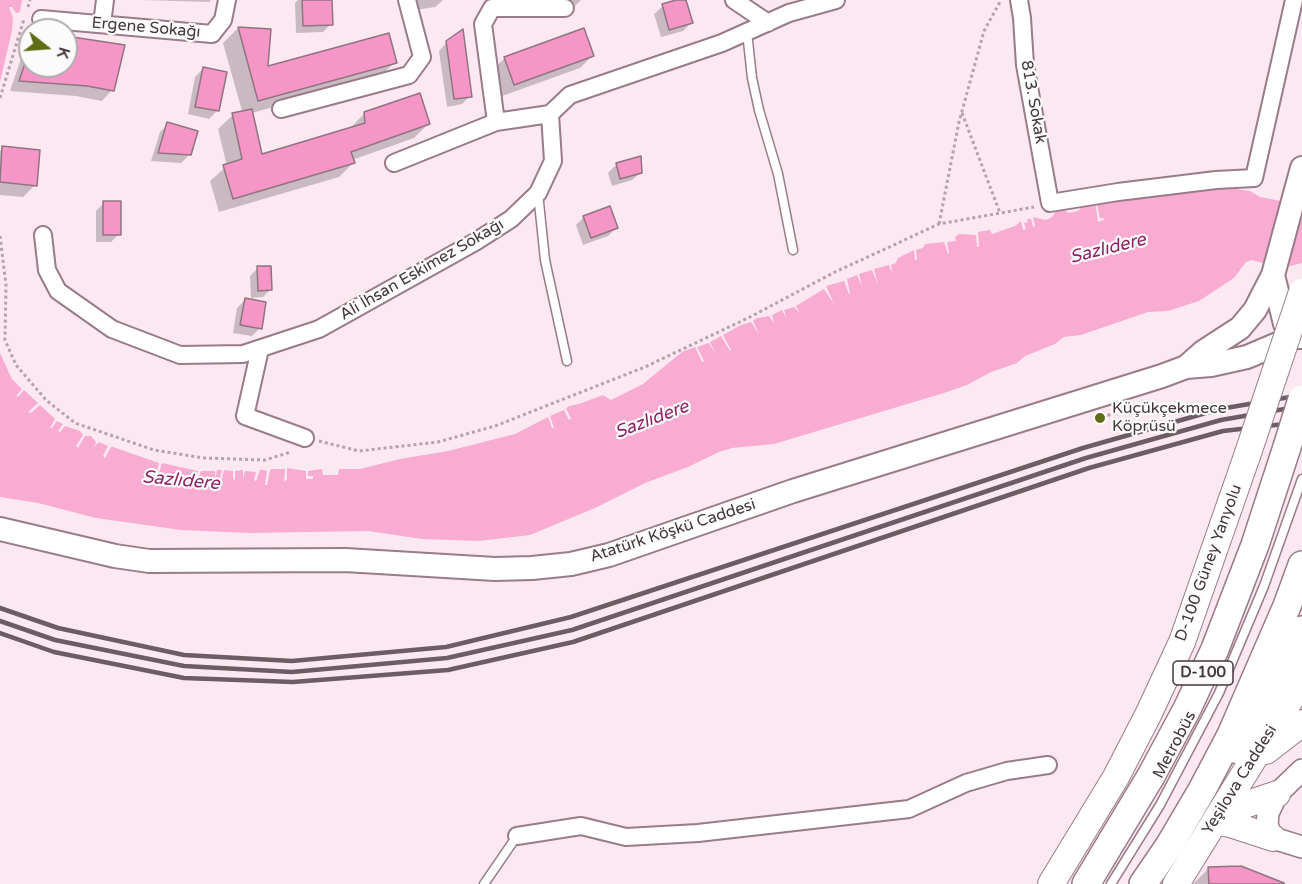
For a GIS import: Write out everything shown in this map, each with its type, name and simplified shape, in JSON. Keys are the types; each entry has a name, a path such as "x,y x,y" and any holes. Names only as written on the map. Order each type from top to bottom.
{"highway":[{"name":"D-100","path":"1086,884 1151,776 1187,709 1215,649 1251,555 1302,399"},
{"name":"D-100","path":"1143,884 1169,846 1231,735 1283,616 1302,565"},
{"path":"1169,846 1196,812 1262,715 1284,675 1302,630"}],"main road":[{"path":"1186,367 1203,352 1240,328 1255,310 1274,275 1300,189 1302,168"},
{"path":"1186,367 1211,365 1247,357 1298,337 1285,324 1274,275"},
{"name":"D-100 Güney Yanyolu","path":"1051,884 1116,777 1182,642 1302,292"},
{"name":"Atatürk Köşkü Caddesi","path":"0,529 115,556 149,561 345,560 495,569 571,564 609,555 793,491 1186,367"},
{"name":"Yeşilova Caddesi","path":"1176,884 1290,700 1302,675"},
{"path":"1250,765 1302,723"},
{"path":"1215,821 1227,812 1277,794"},
{"path":"1215,821 1273,838"}],"street":[{"path":"102,24 105,0"},
{"name":"Ergene Sokağı","path":"78,22 212,34 223,20 226,0"},
{"path":"281,109 409,75 422,57 407,0"},
{"path":"734,0 768,23"},
{"path":"394,163 496,122 550,114 570,95 722,43 789,13 836,0"},
{"name":"813. Sokak","path":"1019,0 1025,65 1050,203"},
{"path":"1050,203 1118,192 1216,180 1254,178 1294,0"},
{"path":"496,122 483,24 492,8 565,8"},
{"name":"Ali İhsan Eskimez Sokağı","path":"43,235 47,270 58,291 112,329 180,355 243,354 319,329 475,242 511,219 538,193 553,161 550,114"},
{"path":"260,349 245,416 305,438"},
{"path":"518,836 581,826 626,837 667,835 909,809 966,783 1007,771 1048,765"},
{"path":"1302,770 1277,794 1268,813 1268,826 1273,838 1302,847"}],"lane":[{"path":"747,32 752,78 778,174 793,250"},
{"path":"538,193 545,260 567,361"},
{"name":"Metrobüs","path":"1111,884 1160,805 1219,693 1264,586 1302,479"},
{"path":"484,884 518,836"}],"path":[{"path":"0,98 30,0"},
{"path":"939,224 962,112 984,31 1000,0"},
{"path":"962,112 1000,213"},
{"path":"0,236 6,285 5,340 16,365 46,400 75,423 154,450 204,458 265,460 291,452 305,438 359,450 438,442 495,426 645,368 750,317 833,273 939,224 1050,203"}],"water":[{"path":"0,0 22,0 20,12 16,13 12,7 9,7 13,18 12,31 0,82"},
{"name":"Sazlıdere","path":"1221,187 1250,191 1260,197 1302,205 1302,263 1282,268 1252,260 1246,262 1234,278 1199,301 1168,311 1148,312 1081,335 1064,337 1055,344 1025,356 1017,363 944,393 774,444 732,448 719,452 530,535 479,541 422,539 368,531 249,533 181,530 96,518 38,503 0,497 0,353 12,379 22,389 16,396 18,397 24,390 38,403 28,412 31,413 40,405 55,419 50,428 57,421 63,424 58,431 60,432 65,426 80,431 83,435 76,446 78,448 85,436 91,436 96,442 94,447 99,442 108,446 103,456 105,458 113,447 159,463 157,472 159,473 162,463 198,471 196,479 198,480 201,471 215,471 215,479 217,470 222,470 220,478 222,479 224,470 233,471 235,480 235,471 243,470 243,480 245,471 256,472 254,480 256,481 260,470 264,470 267,471 265,485 267,485 270,470 285,469 284,481 287,480 287,468 306,471 306,479 313,479 313,476 308,476 308,471 322,469 323,475 338,475 339,469 360,469 448,451 515,434 548,417 554,428 550,416 564,410 569,420 571,419 566,408 569,406 603,395 611,400 643,384 682,352 695,347 702,362 704,361 697,347 709,343 715,353 710,342 721,336 730,351 723,335 741,325 751,322 759,334 753,321 757,318 769,316 774,323 772,315 782,310 787,319 784,310 794,307 800,313 796,306 824,289 834,304 826,286 844,281 849,294 847,279 857,275 862,286 859,274 872,270 878,284 874,269 889,265 892,273 891,265 896,263 898,258 914,250 915,260 917,260 916,250 923,248 925,244 944,242 948,254 947,242 956,241 955,237 959,234 976,235 977,247 979,247 978,232 990,230 992,234 1015,226 1021,221 1023,230 1026,229 1024,223 1028,222 1027,219 1031,219 1033,227 1035,226 1033,217 1046,220 1052,217 1057,210 1062,209 1069,213 1078,211 1095,201 1098,222 1104,218 1100,218 1096,201 1117,196 1121,202 1128,200 1126,195 1201,192"}],"building":[{"path":"302,0 332,0 333,25 303,26"},
{"path":"686,0 693,23 669,30 662,4"},
{"path":"238,27 271,29 268,66 389,33 397,63 258,101"},
{"path":"584,28 594,56 514,85 504,57"},
{"path":"463,29 472,97 454,99 446,41"},
{"path":"78,38 125,45 114,91 87,86 19,81 20,78 78,78"},
{"path":"203,67 227,72 219,111 195,107"},
{"path":"420,93 430,124 351,152 355,163 233,199 223,165 242,159 232,113 252,109 262,154 365,123 364,112"},
{"path":"167,122 198,131 191,155 158,153"},
{"path":"2,146 40,150 37,186 0,182"},
{"path":"641,156 642,173 620,179 616,163"},
{"path":"103,201 121,201 121,235 103,235"},
{"path":"610,206 618,228 591,238 583,216"},
{"path":"257,266 271,266 272,290 258,291"},
{"path":"245,298 266,302 262,329 240,325"},
{"path":"1241,866 1284,884 1209,884 1208,867"}],"railway":[{"path":"0,608 58,628 184,655 292,661 446,647 571,617 1083,448 1220,409 1302,395"},
{"path":"0,621 55,640 184,666 292,672 447,658 572,630 1086,458 1221,420 1302,406"},
{"path":"0,633 54,652 184,678 293,682 448,670 573,642 1089,468 1223,431 1302,422"}],"place":[{"name":"Küçükçekmece Köprüsü","path":"1100,418"}]}
